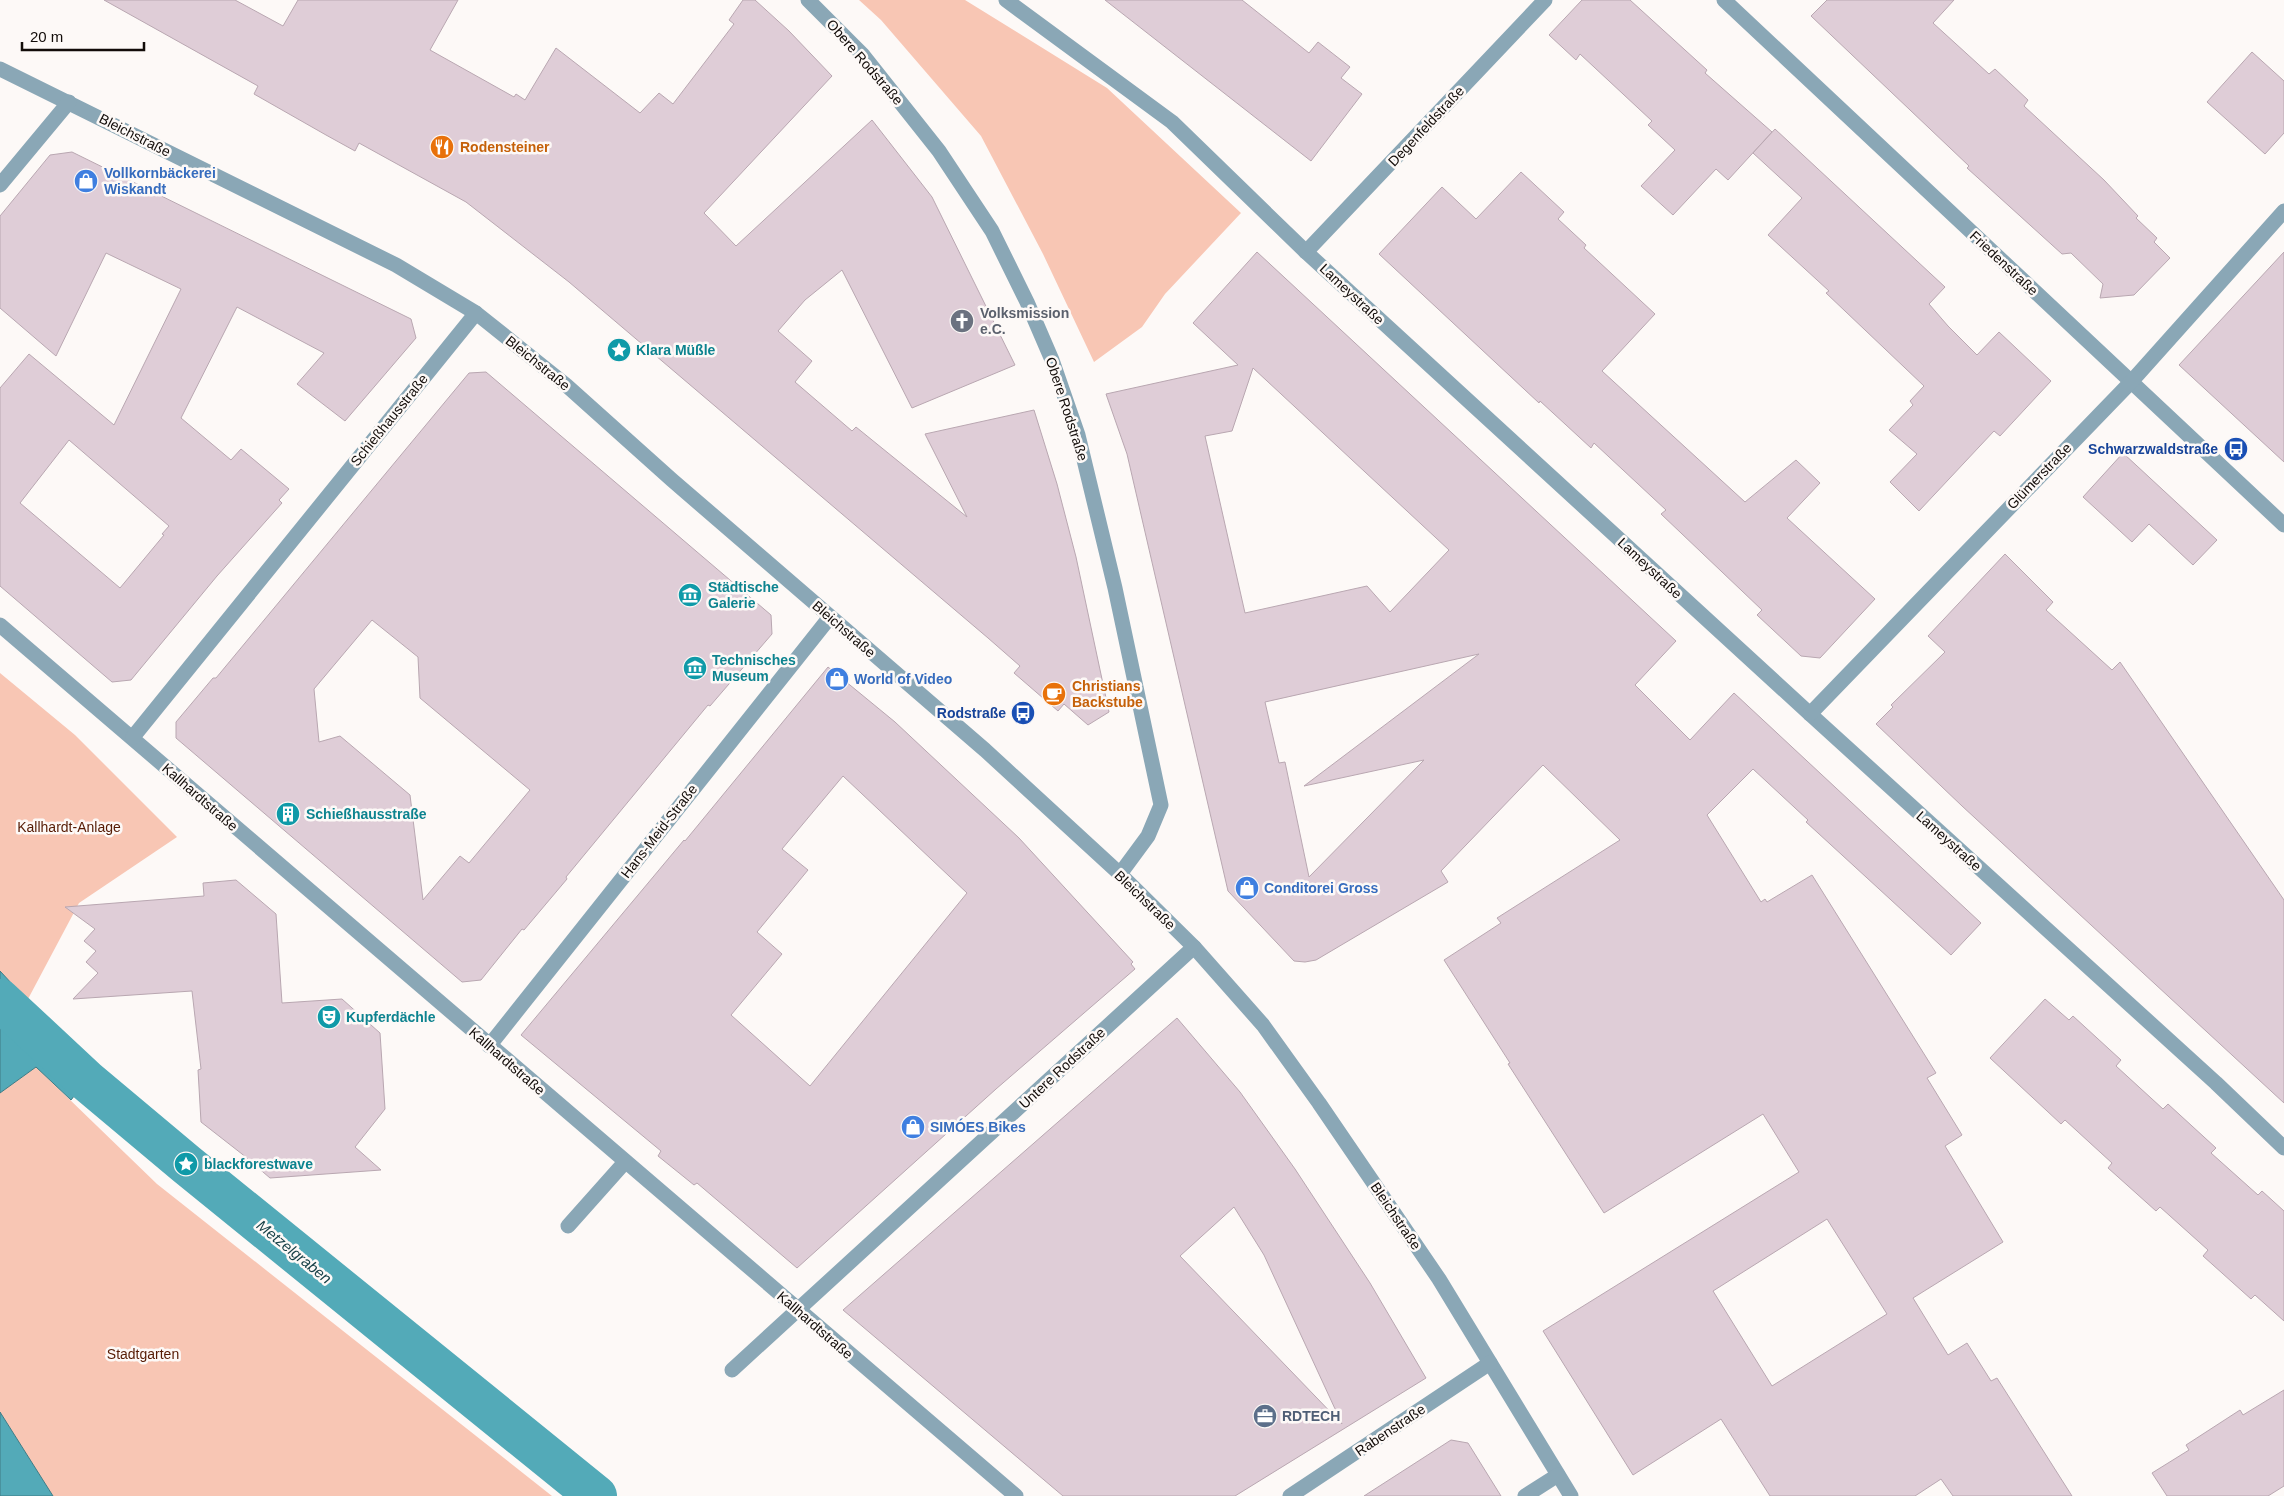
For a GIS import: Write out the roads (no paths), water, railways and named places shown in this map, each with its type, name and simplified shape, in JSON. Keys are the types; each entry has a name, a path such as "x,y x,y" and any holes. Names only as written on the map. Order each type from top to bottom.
{"street":[{"name":"Obere Rodstraße","path":"808,0 862,54 940,151 987,223 1027,302 1064,395 1078,435 1115,588 1161,805 1148,836 1120,874"},
{"name":"Lameystraße","path":"1006,0 1172,122 1306,252 2284,1148"},
{"name":"Degenfeldstraße","path":"1306,252 1545,0"},
{"name":"Friedenstraße","path":"1724,0 2284,525"},
{"name":"Bleichstraße","path":"0,69 396,265 476,313 566,385 984,750 1120,874 1194,947 1263,1025 1319,1103 1439,1279 1571,1496"},
{"path":"0,185 69,102"},
{"name":"Glümerstraße","path":"1810,714 2131,382 2284,210"},
{"name":"Schießhausstraße","path":"133,737 476,313"},
{"name":"Hans-Meid-Straße","path":"489,1046 830,617"},
{"name":"Kallhardtstraße","path":"0,625 133,737 192,791 1014,1495"},
{"name":"Untere Rodstraße","path":"732,1370 1194,947"},
{"path":"568,1226 625,1162"},
{"name":"Rabenstraße","path":"1290,1496 1490,1363"},
{"path":"1525,1496 1558,1475"}],"water":[{"path":"0,971 94,1071 71,1100 36,1067 0,1093"},
{"path":"0,1412 53,1496 0,1496"}],"waterway":[{"name":"Metzelgraben","path":"0,1000 87,1081 186,1164 596,1496"}],"place":[{"name":"Rodensteiner","path":"442,147"},
{"name":"Vollkornbäckerei Wiskandt","path":"86,181"},
{"name":"Volksmission e.C.","path":"962,321"},
{"name":"Klara Müßle","path":"619,350"},
{"name":"Schwarzwaldstraße","path":"2236,449"},
{"name":"Städtische Galerie","path":"690,595"},
{"name":"Technisches Museum","path":"695,668"},
{"name":"World of Video","path":"837,679"},
{"name":"Christians Backstube","path":"1054,694"},
{"name":"Rodstraße","path":"1023,713"},
{"name":"Schießhausstraße","path":"288,814"},
{"name":"Conditorei Gross","path":"1247,888"},
{"name":"Kupferdächle","path":"329,1017"},
{"name":"SIMÓES Bikes","path":"913,1127"},
{"name":"blackforestwave","path":"186,1164"},
{"name":"RDTECH","path":"1265,1416"}],"park label":[{"name":"Kallhardt-Anlage","path":"69,827"},
{"name":"Stadtgarten","path":"143,1354"}]}
